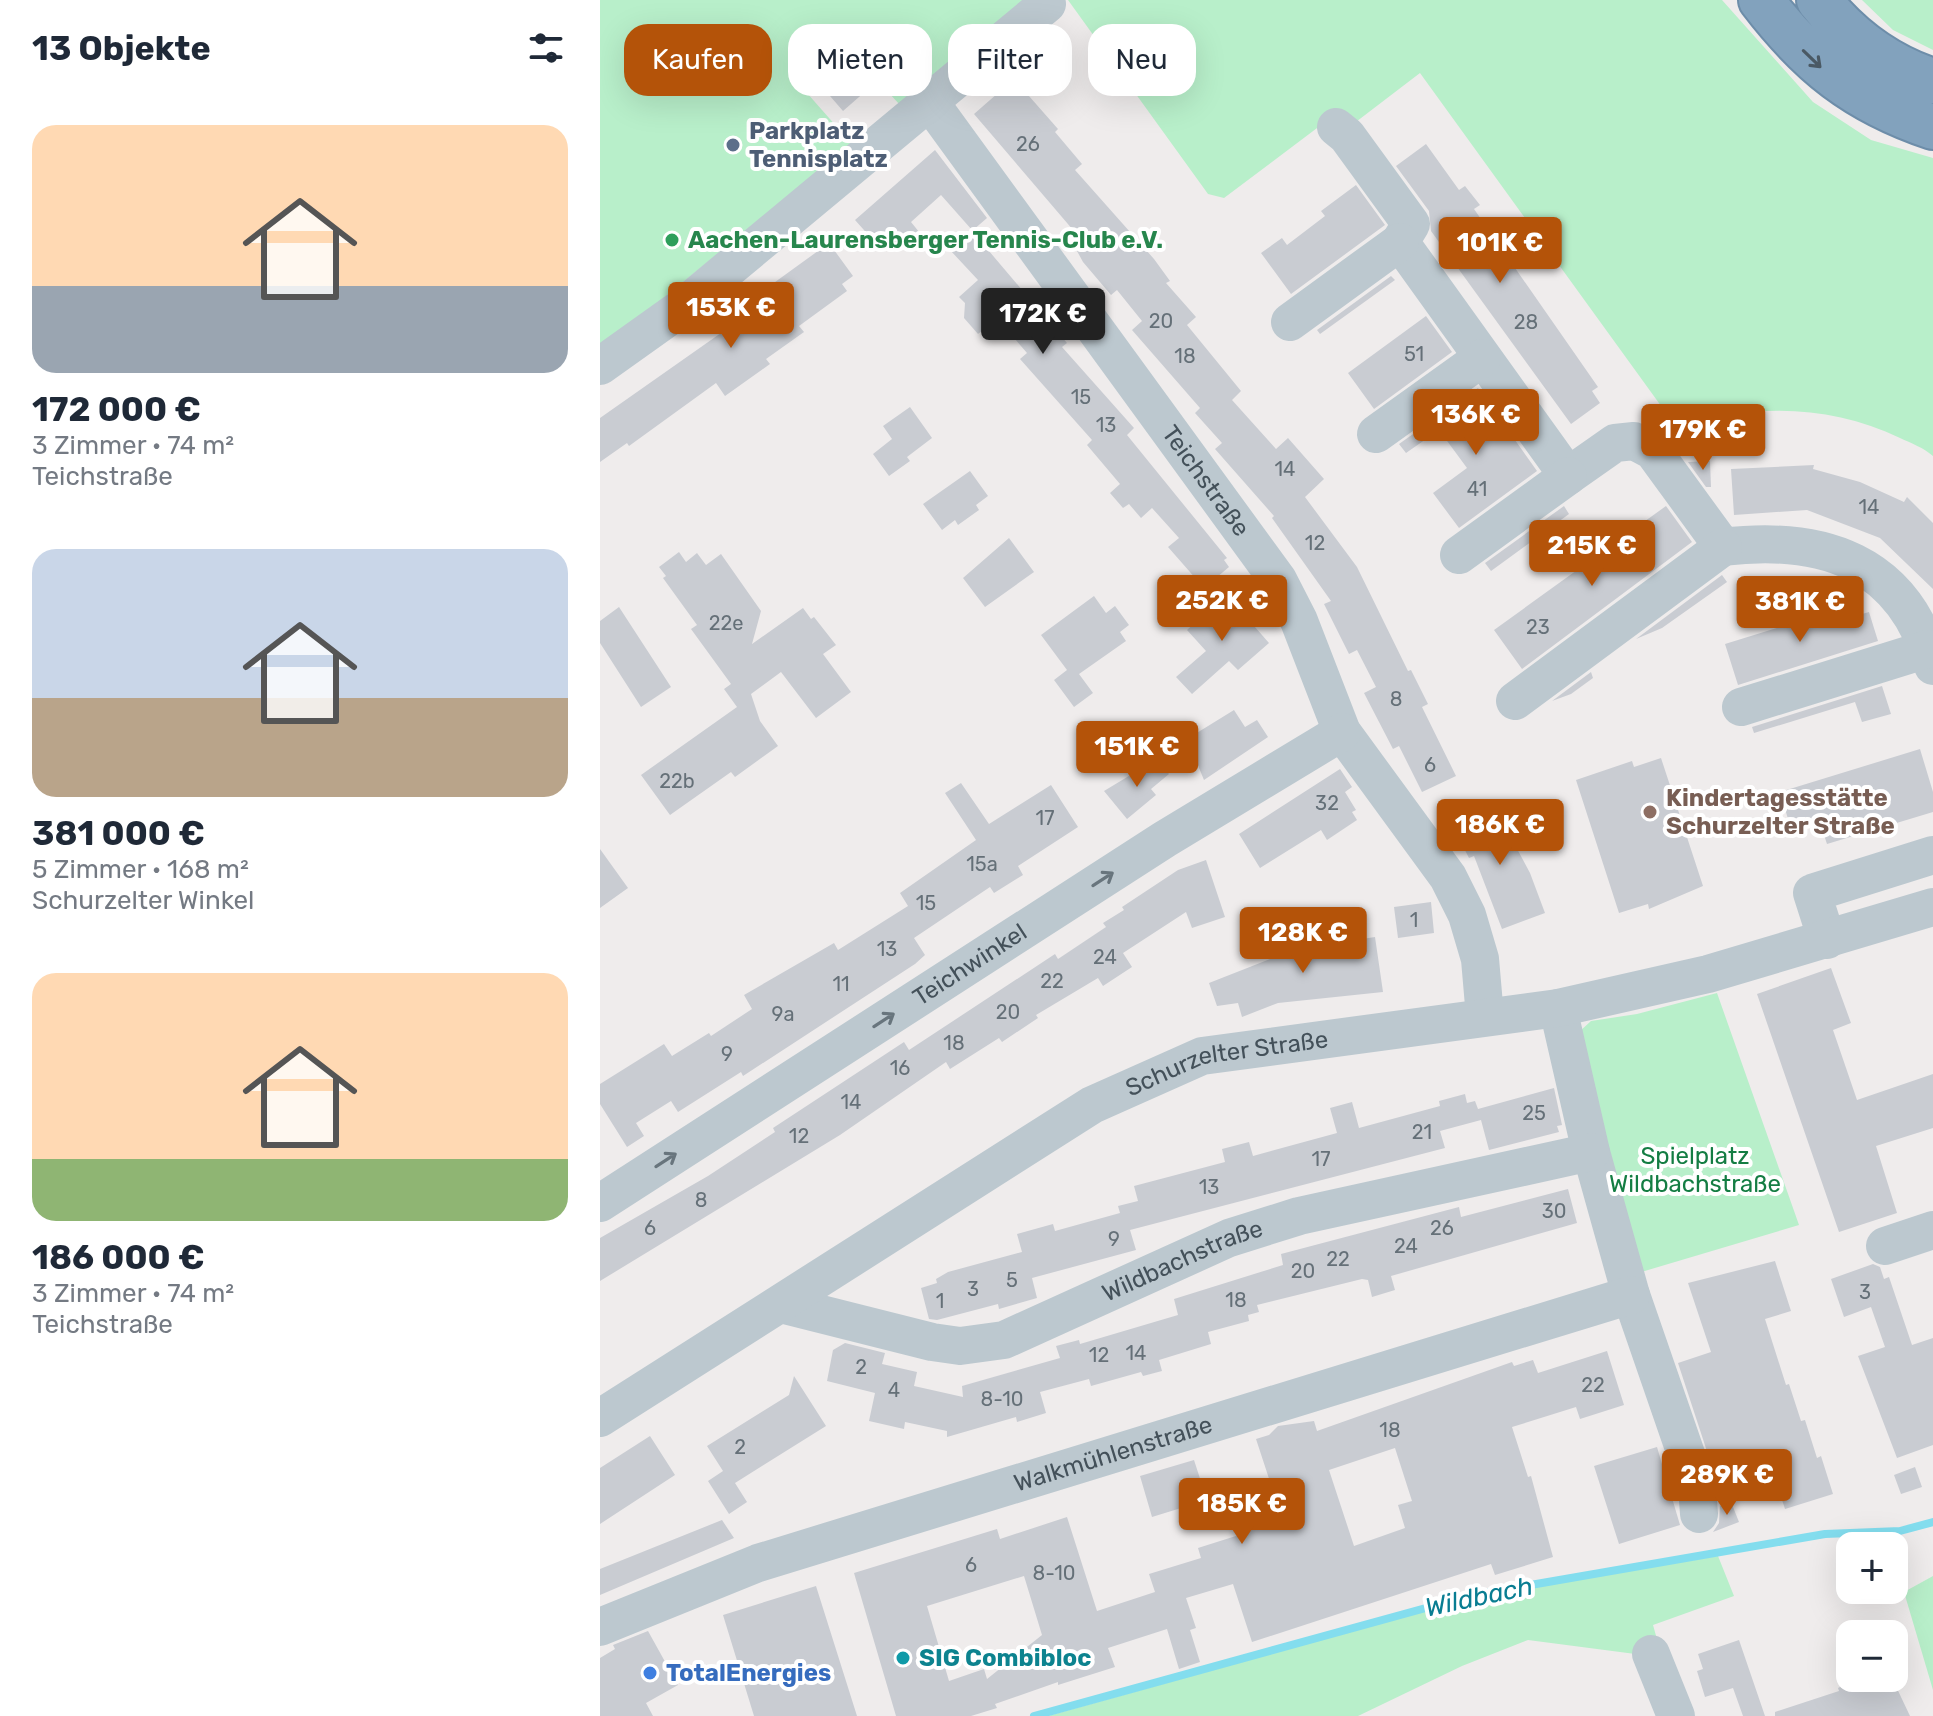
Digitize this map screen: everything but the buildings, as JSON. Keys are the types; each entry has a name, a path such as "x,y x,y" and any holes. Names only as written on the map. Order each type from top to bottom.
{"highway":[{"path":"1761,0 1811,60 1837,81 1870,102 1933,127"},
{"path":"1819,0 1854,38 1884,59 1933,81"}],"street":[{"path":"600,366 680,309 1047,4"},
{"name":"Teichstraße","path":"929,101 1278,580 1299,621 1342,732 1448,877 1467,915 1480,959 1485,1017"},
{"path":"1290,322 1400,242 1411,224 1347,136 1336,127"},
{"path":"1400,242 1568,476"},
{"path":"1376,434 1482,358"},
{"path":"1459,555 1615,443 1634,441 1653,451 1723,547"},
{"path":"1515,701 1723,547 1780,542 1818,548 1859,564 1903,604 1931,658 1741,707"},
{"name":"Teichwinkel","path":"600,1203 1165,839 1342,732"},
{"path":"1827,940 1812,893 1933,855"},
{"name":"Schurzelter Straße","path":"600,1418 1092,1105 1202,1056 1558,1008 1708,974 1933,907"},
{"path":"1558,1008 1591,1152 1631,1295 1697,1486 1699,1514"},
{"name":"Wildbachstraße","path":"781,1304 932,1342 960,1346 1004,1340 1229,1238 1299,1216 1591,1152"},
{"path":"1885,1246 1933,1230"},
{"name":"Walkmühlenstraße","path":"600,1627 758,1563 1631,1295"},
{"path":"1651,1654 1676,1716"}],"green space":[{"name":"Aachen-Laurensberger Tennis-Club e.V.","path":"600,0 1033,0 1002,24 948,24 948,66 932,78 932,24 788,24 788,96 810,96 852,144 600,350"},
{"path":"1068,0 1722,0 1813,102 1871,140 1933,158 1933,456 1873,427 1818,413 1762,411 1733,414 1677,428 1420,73 1348,128 1337,113 1224,198 1208,194 1137,96 1196,96 1196,24 1088,24 1088,28"},
{"path":"1862,0 1933,0 1933,50 1893,30"},
{"name":"Aachen-Laurensberger Tennis-Club e.V.","path":"892,96 909,96 899,104"},
{"name":"Spielplatz Wildbachstraße","path":"1717,993 1799,1225 1638,1273 1579,1032 1591,1021 1637,1014"},
{"path":"1718,1556 1734,1596 1653,1625 1660,1650 1643,1655 1528,1640 1462,1666 1358,1716 1048,1716 1475,1597"},
{"path":"1933,1576 1933,1690 1908,1604 1908,1590"}],"waterway":[{"name":"Wildbach","path":"1034,1716 1473,1595 1825,1534 1900,1531 1933,1522"}],"place":[{"name":"Parkplatz Tennisplatz","path":"733,145"},
{"name":"Aachen-Laurensberger Tennis-Club e.V.","path":"672,240"},
{"name":"Kindertagesstätte Schurzelter Straße","path":"1650,812"},
{"name":"SIG Combibloc","path":"903,1658"},
{"name":"TotalEnergies","path":"650,1673"}]}
